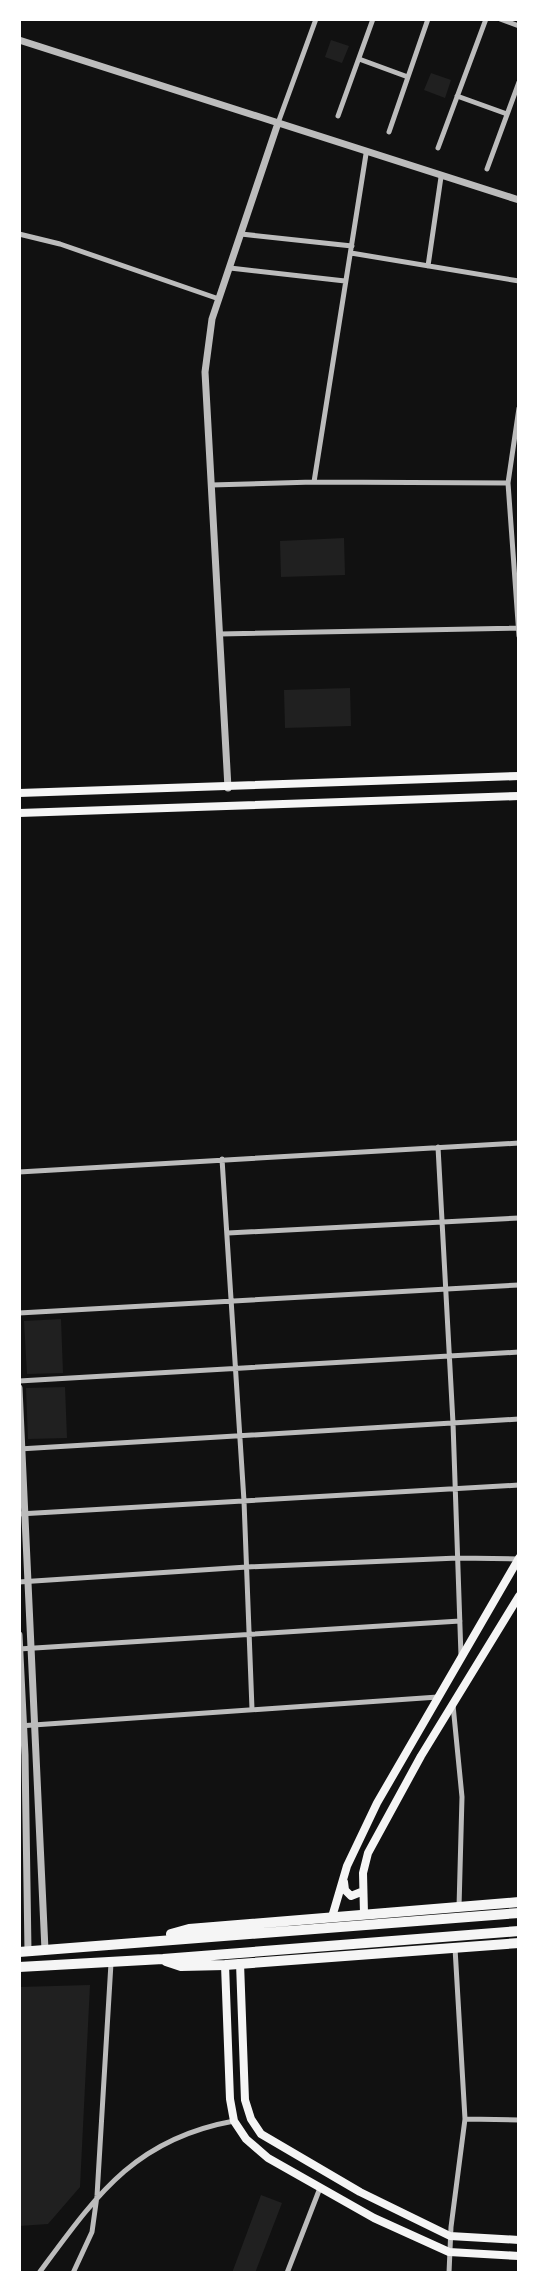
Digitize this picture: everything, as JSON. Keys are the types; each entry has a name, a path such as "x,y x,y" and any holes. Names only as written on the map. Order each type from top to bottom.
{"highway":[{"path":"157,1939 189,1928 519,1902"},
{"path":"24,1952 157,1939 519,1913"},
{"path":"19,1968 519,1931"},
{"path":"163,1959 181,1966 225,1965 519,1943"}],"main road":[{"path":"19,793 228,788 519,776"},
{"path":"19,813 519,796"},
{"path":"332,1917 370,1815 518,1558"},
{"path":"364,1914 361,1892 368,1853 421,1756 519,1597"},
{"path":"344,1879 347,1894 356,1896 361,1892"},
{"path":"240,1963 245,2100 250,2119 261,2134 360,2192 450,2236 519,2240"},
{"path":"225,1965 230,2099 234,2121 246,2138 268,2158 320,2188 449,2252 519,2256"}],"street":[{"path":"228,788 210,485 206,345 278,123 316,19"},
{"path":"338,116 373,19"},
{"path":"389,132 428,19"},
{"path":"438,148 486,19"},
{"path":"500,19 519,26"},
{"path":"19,40 366,154 519,200"},
{"path":"359,59 408,76"},
{"path":"487,169 519,82"},
{"path":"457,96 507,114"},
{"path":"314,482 366,154"},
{"path":"428,266 441,177"},
{"path":"19,234 61,244 219,299"},
{"path":"241,234 352,246"},
{"path":"351,253 519,281"},
{"path":"230,268 345,281"},
{"path":"519,408 508,483 519,636"},
{"path":"210,485 314,482 508,483"},
{"path":"220,634 518,628"},
{"path":"19,1172 519,1143"},
{"path":"438,1147 444,1222 461,1659"},
{"path":"222,1159 244,1501 252,1709"},
{"path":"228,1233 519,1218"},
{"path":"19,1313 519,1285"},
{"path":"19,1381 519,1352"},
{"path":"19,1388 45,1950"},
{"path":"21,1449 519,1419"},
{"path":"23,1514 519,1485"},
{"path":"19,1582 247,1566 518,1558"},
{"path":"20,1649 460,1621"},
{"path":"19,1635 24,1952"},
{"path":"21,1726 438,1697"},
{"path":"453,1705 462,1797 459,1907"},
{"path":"449,2273 450,2236 465,2119 455,1948"},
{"path":"73,2273 92,2232 97,2196 97,2146 111,1961"},
{"path":"465,2119 519,2120"},
{"path":"39,2273 97,2196 134,2163 164,2143 209,2125 234,2121"},
{"path":"287,2273 320,2188"}],"shaded area":[{"path":"331,40 349,46 342,63 325,57"},
{"path":"431,73 451,80 445,98 424,90"},
{"path":"344,538 345,575 281,577 280,541"},
{"path":"350,688 351,726 285,728 284,690"},
{"path":"61,1319 63,1373 27,1374 24,1321"},
{"path":"65,1387 67,1438 28,1439 26,1388"},
{"path":"90,1985 80,2187 48,2224 19,2226 19,1987"},
{"path":"261,2195 282,2203 255,2273 232,2273"}]}
